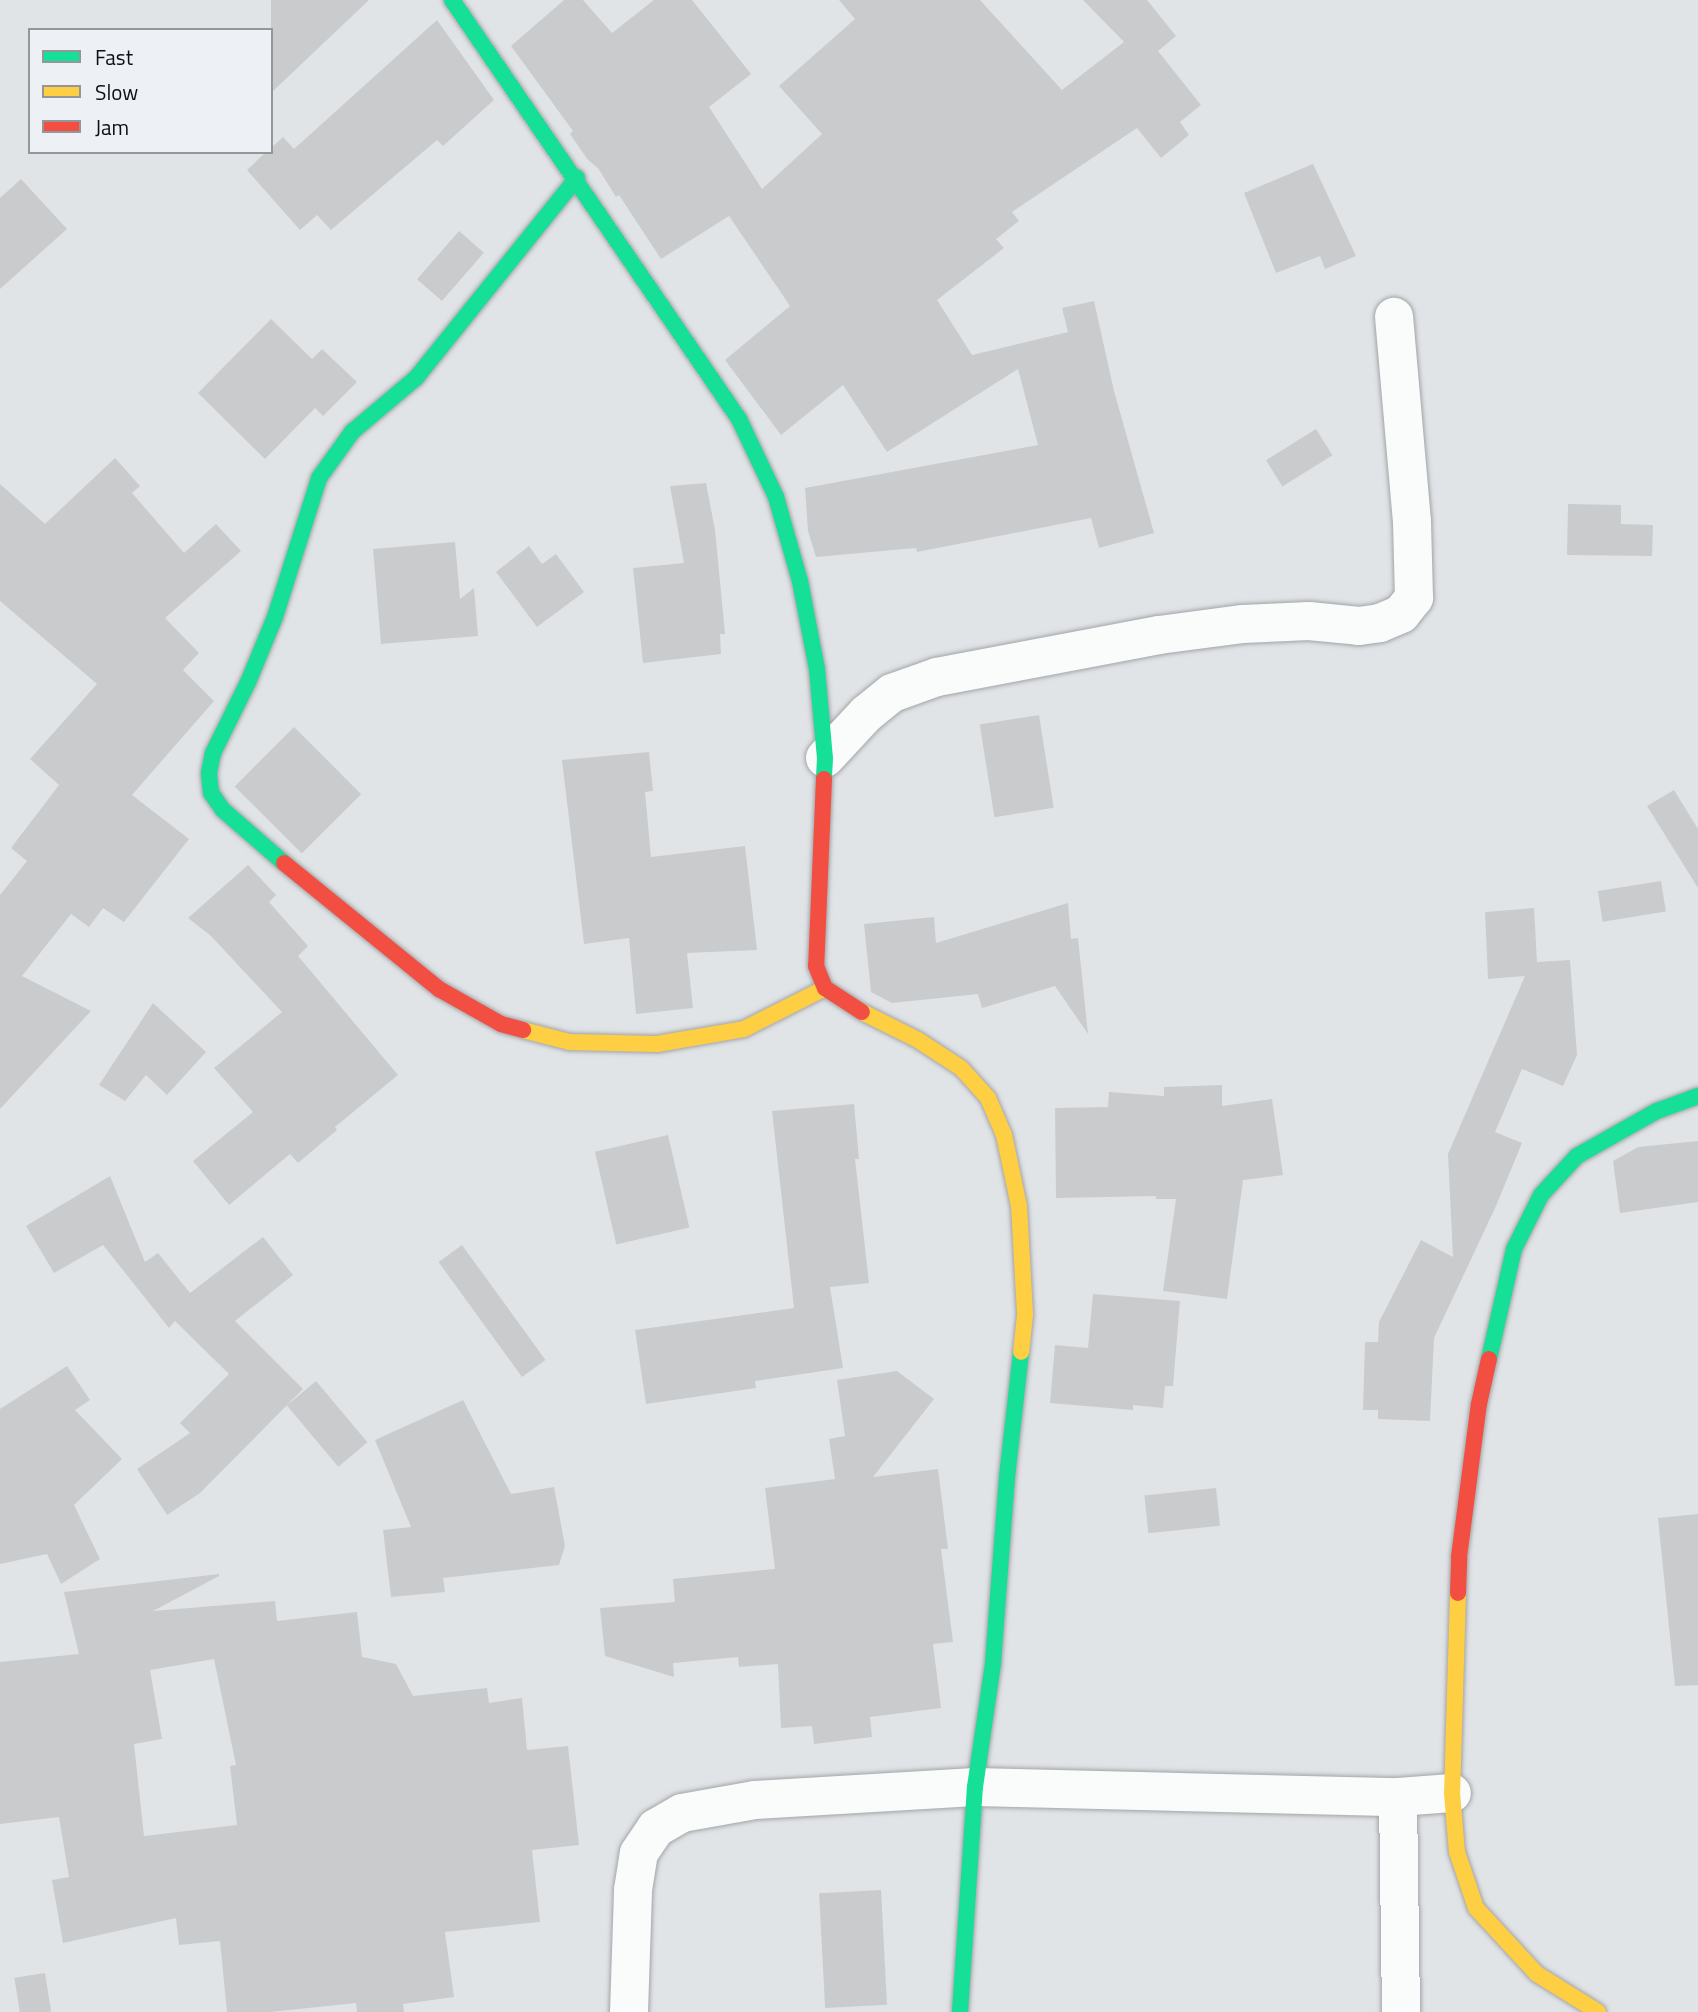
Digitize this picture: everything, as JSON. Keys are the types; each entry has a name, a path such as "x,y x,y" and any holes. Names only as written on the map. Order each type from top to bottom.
{"street":[{"path":"452,0 739,419 776,497 800,581 817,669 825,758 815,941 816,966 825,988 849,1006 918,1040 961,1068 988,1098 1004,1135 1019,1206 1025,1315 1007,1477 993,1663 975,1787 960,2012"},
{"path":"576,178 415,378 352,432 319,478 275,617 249,680 213,753 209,772 211,793 223,810 341,912 439,989 500,1024 569,1042 657,1044 744,1029 825,988"},
{"path":"825,758 866,714 892,693 937,677 1159,635 1243,624 1308,621 1359,626 1380,624 1401,614 1414,598 1412,522 1394,317"},
{"path":"1598,2012 1537,1974 1476,1908 1457,1852 1452,1793 1459,1557 1479,1404 1514,1249 1541,1195 1577,1156 1657,1111 1698,1096"},
{"path":"629,2012 633,1890 639,1853 656,1828 682,1814 755,1800 975,1787 1398,1797 1452,1793"},
{"path":"1398,1797 1401,2012"}],"building":[{"path":"271,0 369,0 273,91"},
{"path":"564,0 583,0 612,33 654,0 692,0 751,74 709,107 762,189 822,134 779,86 855,19 839,0 980,0 1062,90 1124,42 1083,0 1147,0 1176,36 1158,51 1201,105 1180,122 1189,135 1161,158 1137,128 1012,212 1019,221 996,239 1004,248 937,300 972,355 1068,332 1062,308 1094,301 1114,391 1154,533 1099,548 1091,518 917,552 916,548 816,557 808,531 805,488 1038,445 1018,369 887,452 843,385 781,435 725,360 790,306 729,216 661,259 619,195 616,197 598,168 588,160 570,134 573,131 511,46"},
{"path":"437,20 494,100 443,146 437,140 331,230 317,215 300,230 247,170 264,154 273,154 273,146 283,137 294,149"},
{"path":"1313,164 1356,256 1325,269 1320,256 1276,273 1244,193"},
{"path":"21,179 67,229 0,289 0,198"},
{"path":"459,231 484,253 442,301 417,279"},
{"path":"271,319 312,359 322,349 357,382 323,416 315,408 265,459 198,393"},
{"path":"1316,429 1332,455 1282,487 1266,460"},
{"path":"115,458 140,486 132,493 184,553 216,524 241,551 165,618 199,653 183,670 214,701 132,795 189,839 124,922 103,908 89,927 71,914 22,976 91,1011 0,1109 0,895 27,861 11,848 59,785 30,759 97,684 0,601 0,484 45,524"},
{"path":"706,483 715,530 725,634 720,634 721,654 643,663 633,568 684,563 670,486"},
{"path":"1568,504 1621,505 1621,524 1653,525 1652,556 1567,555"},
{"path":"455,542 460,599 474,588 478,636 381,644 373,549"},
{"path":"529,546 542,564 556,554 584,592 537,627 496,572"},
{"path":"1039,715 1054,808 994,817 980,724"},
{"path":"294,727 361,794 302,854 235,786"},
{"path":"649,752 653,791 645,792 651,857 745,846 757,950 687,953 693,1008 636,1014 629,938 584,944 562,760"},
{"path":"1674,790 1698,829 1698,888 1647,806"},
{"path":"248,865 276,895 269,902 308,946 298,956 398,1075 335,1127 337,1130 298,1163 290,1154 229,1205 193,1161 253,1112 214,1068 282,1012 211,936 188,918"},
{"path":"1661,881 1666,912 1603,922 1598,891"},
{"path":"1068,903 1071,939 1078,938 1088,1034 1055,986 982,1008 978,994 892,1003 871,992 864,924 934,917 936,943"},
{"path":"1534,908 1537,962 1570,960 1577,1055 1563,1086 1522,1069 1495,1132 1522,1143 1496,1206 1434,1338 1430,1421 1378,1419 1378,1410 1363,1410 1365,1342 1378,1342 1379,1322 1421,1240 1453,1257 1448,1154 1525,976 1488,979 1485,912"},
{"path":"153,1003 206,1052 167,1095 146,1075 125,1101 99,1085"},
{"path":"1222,1085 1222,1106 1272,1099 1283,1175 1243,1180 1227,1299 1163,1291 1176,1199 1156,1199 1156,1196 1056,1198 1055,1108 1108,1107 1109,1092 1164,1096 1164,1087"},
{"path":"854,1104 859,1159 855,1159 869,1283 830,1287 843,1368 755,1381 756,1388 646,1404 635,1330 794,1308 772,1111"},
{"path":"668,1135 689,1228 616,1244 595,1152"},
{"path":"1698,1141 1698,1202 1620,1213 1613,1161 1638,1147"},
{"path":"110,1176 145,1262 158,1253 190,1293 263,1237 293,1275 235,1321 303,1389 200,1493 167,1515 137,1469 190,1433 180,1423 229,1374 175,1321 169,1328 103,1245 54,1273 26,1226"},
{"path":"462,1245 545,1360 522,1377 439,1262"},
{"path":"1093,1294 1180,1301 1173,1386 1165,1386 1163,1408 1133,1405 1133,1410 1050,1403 1055,1345 1088,1348"},
{"path":"67,1366 90,1400 75,1410 122,1459 74,1505 100,1559 61,1584 47,1554 0,1564 0,1409"},
{"path":"897,1371 934,1399 873,1477 938,1469 948,1549 941,1549 953,1642 933,1644 941,1708 870,1717 872,1737 814,1744 812,1726 781,1728 778,1664 739,1667 738,1657 673,1663 674,1677 605,1656 600,1608 675,1602 673,1579 775,1569 765,1488 835,1479 829,1439 845,1436 837,1380"},
{"path":"316,1381 367,1442 338,1467 287,1405"},
{"path":"463,1400 511,1494 554,1487 565,1546 559,1565 443,1578 445,1592 391,1597 383,1530 411,1527 375,1440"},
{"path":"1216,1488 1220,1526 1148,1533 1144,1496"},
{"path":"1698,1514 1698,1685 1675,1686 1658,1518"},
{"path":"219,1574 153,1611 275,1601 277,1621 357,1612 362,1657 396,1664 413,1696 487,1688 489,1703 522,1698 527,1750 568,1746 579,1845 532,1850 540,1922 445,1932 454,1997 403,2004 404,2012 357,2012 356,2003 270,2012 227,2012 220,1941 179,1945 176,1918 63,1943 52,1880 69,1877 59,1817 0,1824 0,1662 79,1654 64,1592","holes":["214,1659 236,1765 230,1766 237,1825 144,1836 134,1744 162,1739 150,1670"]},
{"path":"881,1890 887,2005 825,2008 819,1893"},
{"path":"45,1973 51,2012 20,2012 14,1978"}],"traffic: fast":[{"path":"452,0 739,419 776,497 800,581 817,669 825,758 824,779"},
{"path":"284,863 223,810 211,793 209,773 213,753 249,680 275,617 319,478 352,432 416,378 577,178"},
{"path":"1489,1359 1514,1249 1541,1195 1577,1156 1657,1111 1698,1096"},
{"path":"960,2012 975,1787 993,1663 1007,1477 1021,1352"}],"traffic: slow":[{"path":"523,1030 569,1042 657,1044 744,1029 825,988"},
{"path":"862,1012 918,1040 961,1068 988,1098 1004,1135 1019,1206 1025,1315 1021,1352"},
{"path":"1458,1593 1452,1793 1457,1852 1476,1908 1537,1974 1598,2012"}],"traffic: jam":[{"path":"824,779 816,966 825,988 862,1012"},
{"path":"284,863 439,989 501,1024 523,1030"},
{"path":"1458,1593 1459,1557 1479,1404 1489,1359"}]}
